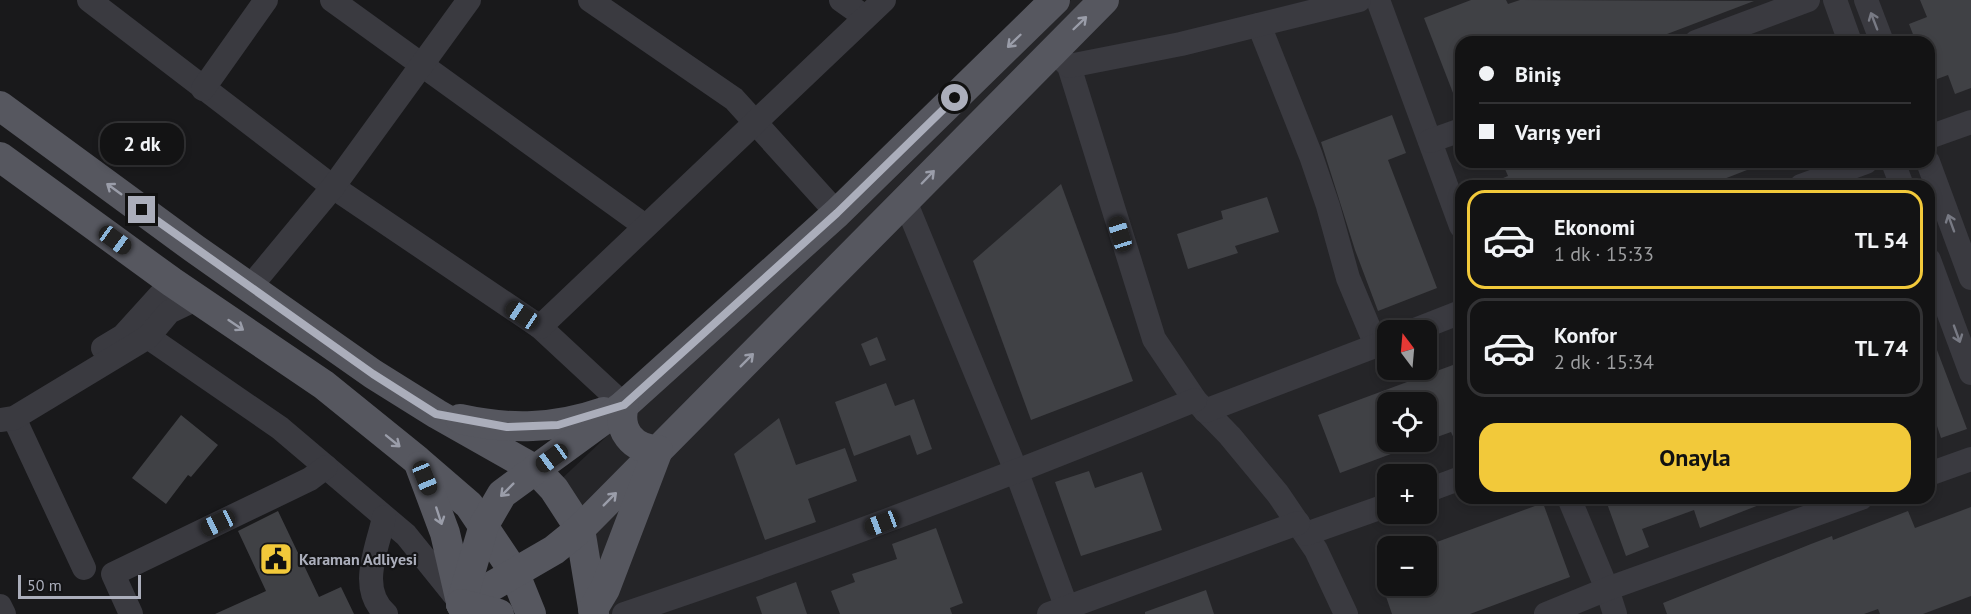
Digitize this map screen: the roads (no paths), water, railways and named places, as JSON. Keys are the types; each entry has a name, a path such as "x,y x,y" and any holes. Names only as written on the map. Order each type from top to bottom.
{"main road":[{"path":"463,611 484,525 502,495 515,482 536,470 624,405 837,213 1055,0"},
{"path":"463,611 514,572 554,550 580,529 905,201 1061,58 1104,0"},
{"path":"0,106 373,374 436,414 536,470 554,489 580,529 593,611"},
{"path":"0,158 172,282 324,385 418,461 469,505 484,525 514,572 531,614"},
{"path":"624,405 622,420 627,435 643,448 658,450"},
{"path":"436,414 485,424 530,428 582,419 624,405"},
{"path":"593,611 605,589 658,450"},
{"path":"418,461 445,533 463,611"},
{"path":"463,611 499,614"}],"street":[{"path":"89,0 333,187 540,327 624,405"},
{"path":"203,89 266,0"},
{"path":"332,0 645,226"},
{"path":"250,287 333,187 469,0"},
{"path":"590,0 734,99 753,123 837,213"},
{"path":"841,0 865,17"},
{"path":"540,327 884,0"},
{"path":"1346,614 1316,550 1278,494 1200,406 1154,339 1061,58 1181,44 1359,0"},
{"path":"1378,0 1455,210"},
{"path":"1712,36 1808,0"},
{"path":"1835,0 1848,36"},
{"path":"1866,0 1880,36"},
{"path":"1259,25 1329,206 1348,278 1377,333"},
{"path":"1935,135 1971,122"},
{"path":"1430,141 1455,132"},
{"path":"1817,180 1850,168"},
{"path":"1935,181 1971,278"},
{"path":"905,201 1017,473 1062,612 1302,529 1377,508"},
{"path":"5,417 123,336 172,282"},
{"path":"5,417 148,337 169,312 196,298"},
{"path":"1936,301 1971,373"},
{"path":"1437,321 1455,314"},
{"path":"148,337 280,428 406,535 463,611"},
{"path":"624,614 792,557 1200,406 1377,345"},
{"path":"5,417 84,568"},
{"path":"1935,472 1971,459"},
{"path":"131,614 113,574 310,479 326,467"},
{"path":"1437,487 1455,480"},
{"path":"1572,504 1615,614"},
{"path":"1546,614 1607,589 1844,504"},
{"path":"384,517 369,580 378,607 386,614"},
{"path":"0,606 4,614"}],"place":[{"name":"Karaman Adliyesi","path":"276,559"}]}
